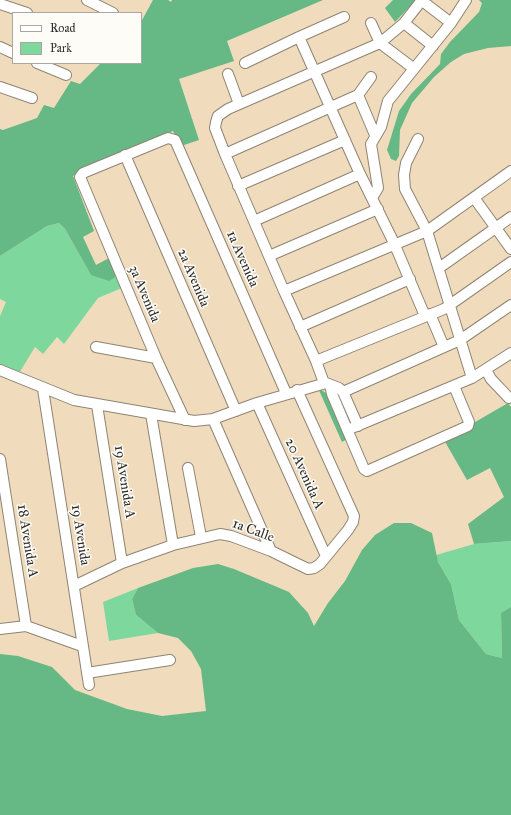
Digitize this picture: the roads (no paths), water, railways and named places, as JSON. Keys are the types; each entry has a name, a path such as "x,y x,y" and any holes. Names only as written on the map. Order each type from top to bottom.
{"street":[{"path":"87,0 111,12"},
{"path":"353,428 332,394 300,327 238,186 215,128 216,122 221,113 239,104 380,43 404,23 422,0 451,23"},
{"path":"372,198 378,188 371,148 372,141 381,127 390,97 433,46 451,23 466,0"},
{"path":"0,4 24,12"},
{"path":"245,63 344,17"},
{"path":"371,23 380,43 413,68"},
{"path":"404,23 433,46"},
{"path":"299,37 360,174 444,347"},
{"path":"0,47 12,53"},
{"path":"39,64 66,75"},
{"path":"228,74 239,104"},
{"path":"225,154 358,95 371,77"},
{"path":"0,87 32,98"},
{"path":"358,95 375,135"},
{"name":"1a Avenida","path":"125,155 170,138 175,140 286,393"},
{"path":"238,186 345,140"},
{"path":"418,140 406,163 404,182 405,189 427,231 451,305 472,378"},
{"name":"3a Avenida","path":"125,155 80,177 156,358 186,420"},
{"name":"2a Avenida","path":"125,155 236,411"},
{"path":"284,291 394,243 427,231 511,172"},
{"path":"254,221 360,174"},
{"path":"475,198 511,249"},
{"path":"269,256 378,209"},
{"path":"439,268 511,217"},
{"path":"316,361 444,309 511,262"},
{"path":"300,327 410,279"},
{"path":"343,392 460,340 511,305"},
{"path":"96,348 156,358"},
{"path":"353,428 472,378 511,353"},
{"path":"0,370 43,389 74,400 202,422 214,420 286,393 327,384 339,388 343,392 364,469 370,470 468,426 469,422 454,386"},
{"path":"486,370 491,379 509,398"},
{"name":"19 Avenida","path":"43,389 89,685"},
{"name":"1a Calle","path":"74,586 122,563 173,545 201,537 225,534 271,551 294,564 308,569 314,568 348,530 353,522 354,516 297,390"},
{"name":"20 Avenida A","path":"257,403 326,556"},
{"name":"19 Avenida A","path":"97,405 122,563"},
{"path":"151,414 173,545"},
{"path":"214,420 271,551"},
{"name":"18 Avenida A","path":"0,460 26,626"},
{"path":"188,468 201,537"},
{"path":"0,629 26,626 82,646"},
{"path":"87,673 170,660"}]}
